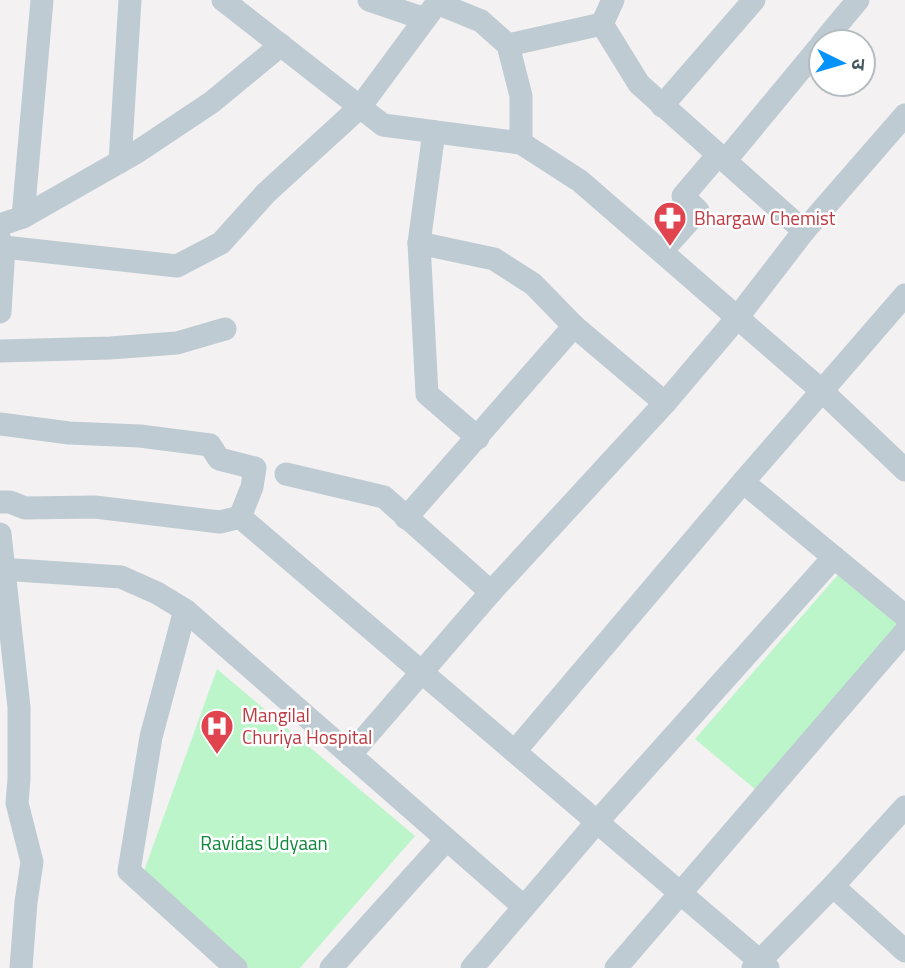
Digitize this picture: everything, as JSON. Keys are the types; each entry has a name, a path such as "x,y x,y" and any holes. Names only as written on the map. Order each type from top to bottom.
{"street":[{"path":"23,217 42,0"},
{"path":"120,162 130,0"},
{"path":"223,0 383,125 521,143 580,181 822,391 905,470"},
{"path":"369,0 433,7 481,21 508,45 522,96 521,143"},
{"path":"602,24 613,0"},
{"path":"662,106 754,0"},
{"path":"835,28 858,0"},
{"path":"1,237 177,267 221,243 266,193 360,107 433,7"},
{"path":"508,45 602,24"},
{"path":"602,24 639,84 804,231"},
{"path":"0,312 1,237 23,217 120,162 212,102 281,45"},
{"path":"662,251 698,211 683,196 721,158 807,60"},
{"path":"350,755 491,592 665,402 737,318 804,231 905,115"},
{"path":"434,132 419,243 427,394 478,438"},
{"path":"419,243 494,259 533,284 574,326 665,402"},
{"path":"515,751 743,482 904,298"},
{"path":"407,517 574,326"},
{"path":"0,351 177,343 225,329"},
{"path":"0,424 210,445 219,459 255,468 252,487 240,517"},
{"path":"286,474 384,497 491,592"},
{"path":"743,482 905,616"},
{"path":"0,502 10,502 24,508 95,507 220,522 240,517"},
{"path":"240,517 681,893 760,966 905,807"},
{"path":"0,534 19,707 17,803 32,862 21,968"},
{"path":"472,968 596,823 834,557"},
{"path":"2,569 121,577 157,593 185,610 524,907"},
{"path":"185,610 151,737 129,870 236,968"},
{"path":"616,968 905,632"},
{"path":"331,968 446,840"},
{"path":"834,886 905,951"}],"green space":[{"path":"842,570 905,624 762,795 695,739"},
{"name":"Ravidas Udyaan","path":"217,669 415,836 300,968 247,968 144,871"}],"place":[{"name":"Bhargaw Chemist","path":"670,248"},
{"name":"Mangilal Churiya Hospital","path":"217,756"}]}
